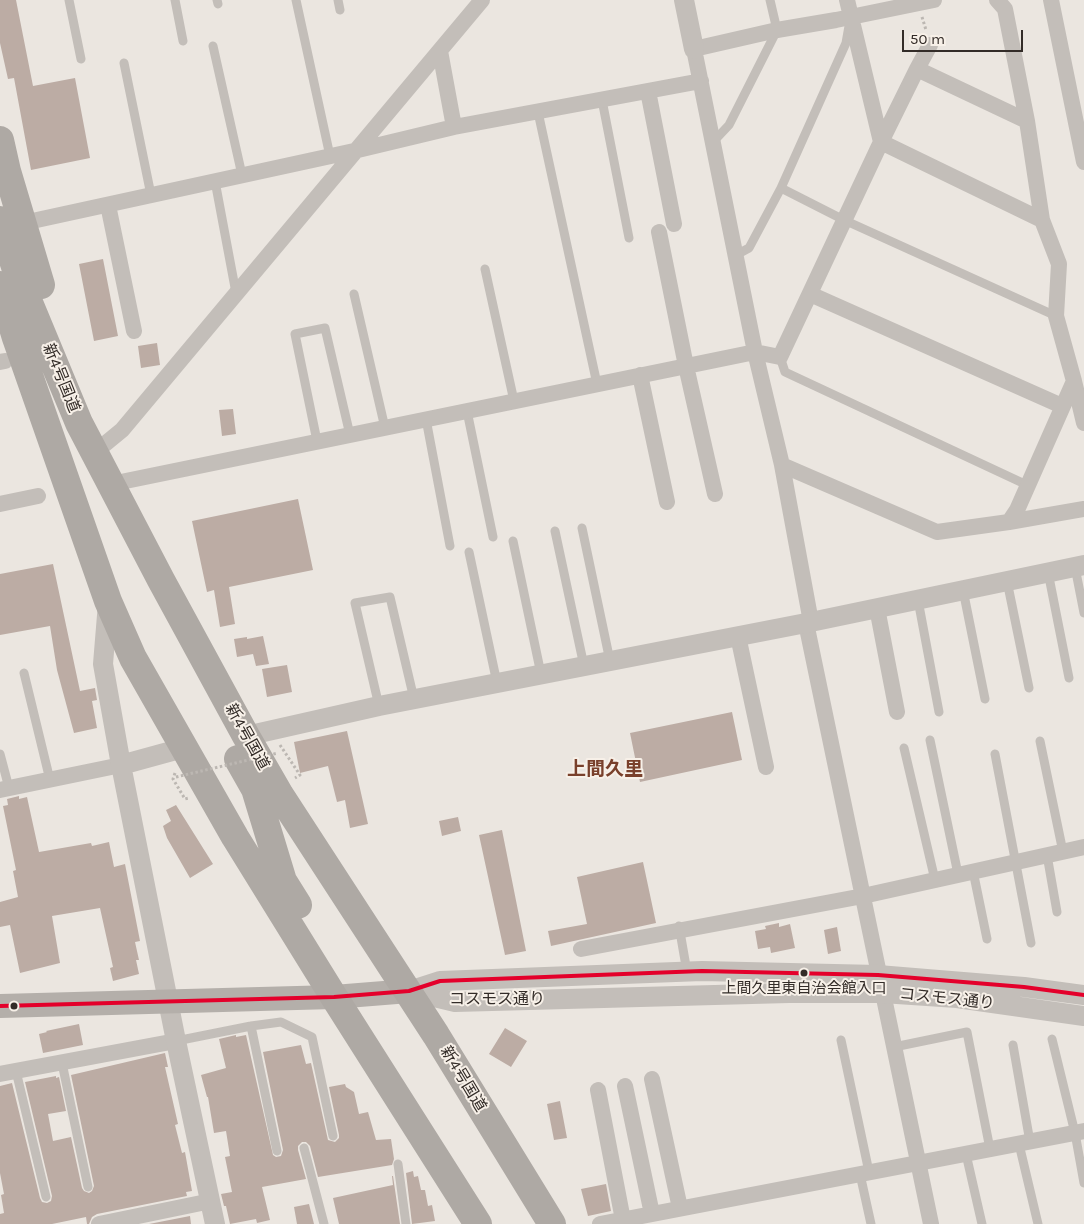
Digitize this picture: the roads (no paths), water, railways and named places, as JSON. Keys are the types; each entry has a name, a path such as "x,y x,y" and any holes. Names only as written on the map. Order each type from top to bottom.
{"highway":[{"name":"新4号国道","path":"0,140 7,171 12,222 36,273 61,338 73,377 79,423 94,453 180,615 280,795 484,1106 552,1224"},
{"name":"新4号国道","path":"0,285 16,338 108,601 133,658 183,748 236,837 334,997 478,1224"},
{"path":"2,356 48,456 67,482"},
{"path":"180,615 187,657 226,737 255,789 282,880 326,953 335,972 337,983 334,997"}],"main road":[{"path":"0,1006 334,997 408,991"}],"street":[{"path":"94,453 122,430 482,0"},
{"path":"684,0 755,352 782,465 809,622 880,984 931,1224"},
{"path":"847,0 881,142"},
{"path":"997,0 1005,8 1027,121 1042,220 1059,264 1056,316 1084,423"},
{"path":"1051,0 1084,162"},
{"path":"694,49 776,30 851,17 923,1"},
{"path":"112,484 755,352 780,358 881,142 930,45"},
{"path":"440,51 454,127"},
{"path":"917,69 1027,121"},
{"path":"12,222 108,205 454,127 701,81"},
{"path":"648,91 686,366 715,494"},
{"path":"881,142 1042,220"},
{"path":"108,205 134,331"},
{"path":"810,294 1062,406"},
{"path":"640,376 667,502"},
{"path":"1009,522 1017,510 1074,380"},
{"path":"782,465 937,532 1084,509"},
{"path":"0,504 38,496"},
{"path":"246,736 379,706 809,622 1079,566"},
{"path":"108,601 103,664 121,765 215,1224"},
{"path":"877,608 897,712"},
{"path":"738,636 766,767"},
{"path":"4,789 121,765 183,748"},
{"path":"581,949 679,927 864,896 1084,847"},
{"name":"コスモス通り","path":"408,991 440,981 688,972 880,984 1024,987 1084,995"},
{"name":"コスモス通り","path":"408,991 455,1002 528,1006 789,993 880,984 957,998 1084,1016"},
{"path":"8,1073 176,1040"},
{"path":"652,1079 680,1208"},
{"path":"625,1086 652,1214"},
{"path":"598,1090 623,1220"},
{"path":"600,1224 1079,1132"},
{"path":"108,1223 211,1201"}],"lane":[{"path":"69,0 81,59"},
{"path":"175,0 183,41"},
{"path":"296,0 330,156"},
{"path":"338,0 340,10"},
{"path":"713,142 729,125 776,30 770,0"},
{"path":"736,256 750,248 781,188 846,43 851,17"},
{"path":"213,46 242,175"},
{"path":"124,63 151,195"},
{"path":"602,100 629,238"},
{"path":"538,112 597,384"},
{"path":"215,181 236,293"},
{"path":"781,188 844,220 1056,316"},
{"path":"484,269 514,401"},
{"path":"354,294 385,428"},
{"path":"317,442 295,334 324,328 350,435"},
{"path":"780,358 785,372 1027,486"},
{"path":"467,411 493,537"},
{"path":"426,419 450,546"},
{"path":"582,528 610,661"},
{"path":"555,531 584,666"},
{"path":"514,541 541,674"},
{"path":"469,552 497,683"},
{"path":"1079,566 1084,613"},
{"path":"1048,572 1069,678"},
{"path":"1006,581 1028,688"},
{"path":"963,590 985,699"},
{"path":"379,706 355,603 390,597 414,699"},
{"path":"918,599 939,712"},
{"path":"24,673 50,780"},
{"path":"930,740 966,873 987,939"},
{"path":"1040,741 1055,853 1057,912"},
{"path":"904,748 935,880"},
{"path":"0,754 4,789"},
{"path":"995,754 1031,943"},
{"path":"679,927 688,972"},
{"path":"176,1040 281,1022 312,1036 333,1136"},
{"path":"251,1026 277,1151"},
{"path":"894,1047 966,1032 990,1149"},
{"path":"1052,1039 1079,1132 1084,1183"},
{"path":"841,1040 871,1224"},
{"path":"1013,1045 1024,1143 1038,1224"},
{"path":"62,1063 88,1187"},
{"path":"8,1073 46,1197"},
{"path":"304,1148 324,1224"},
{"path":"966,1154 982,1224"},
{"path":"398,1164 406,1224"}],"place":[{"name":"上間久里東自治会館入口","path":"804,973"}],"district":[{"name":"上間久里","path":"605,770"}]}
